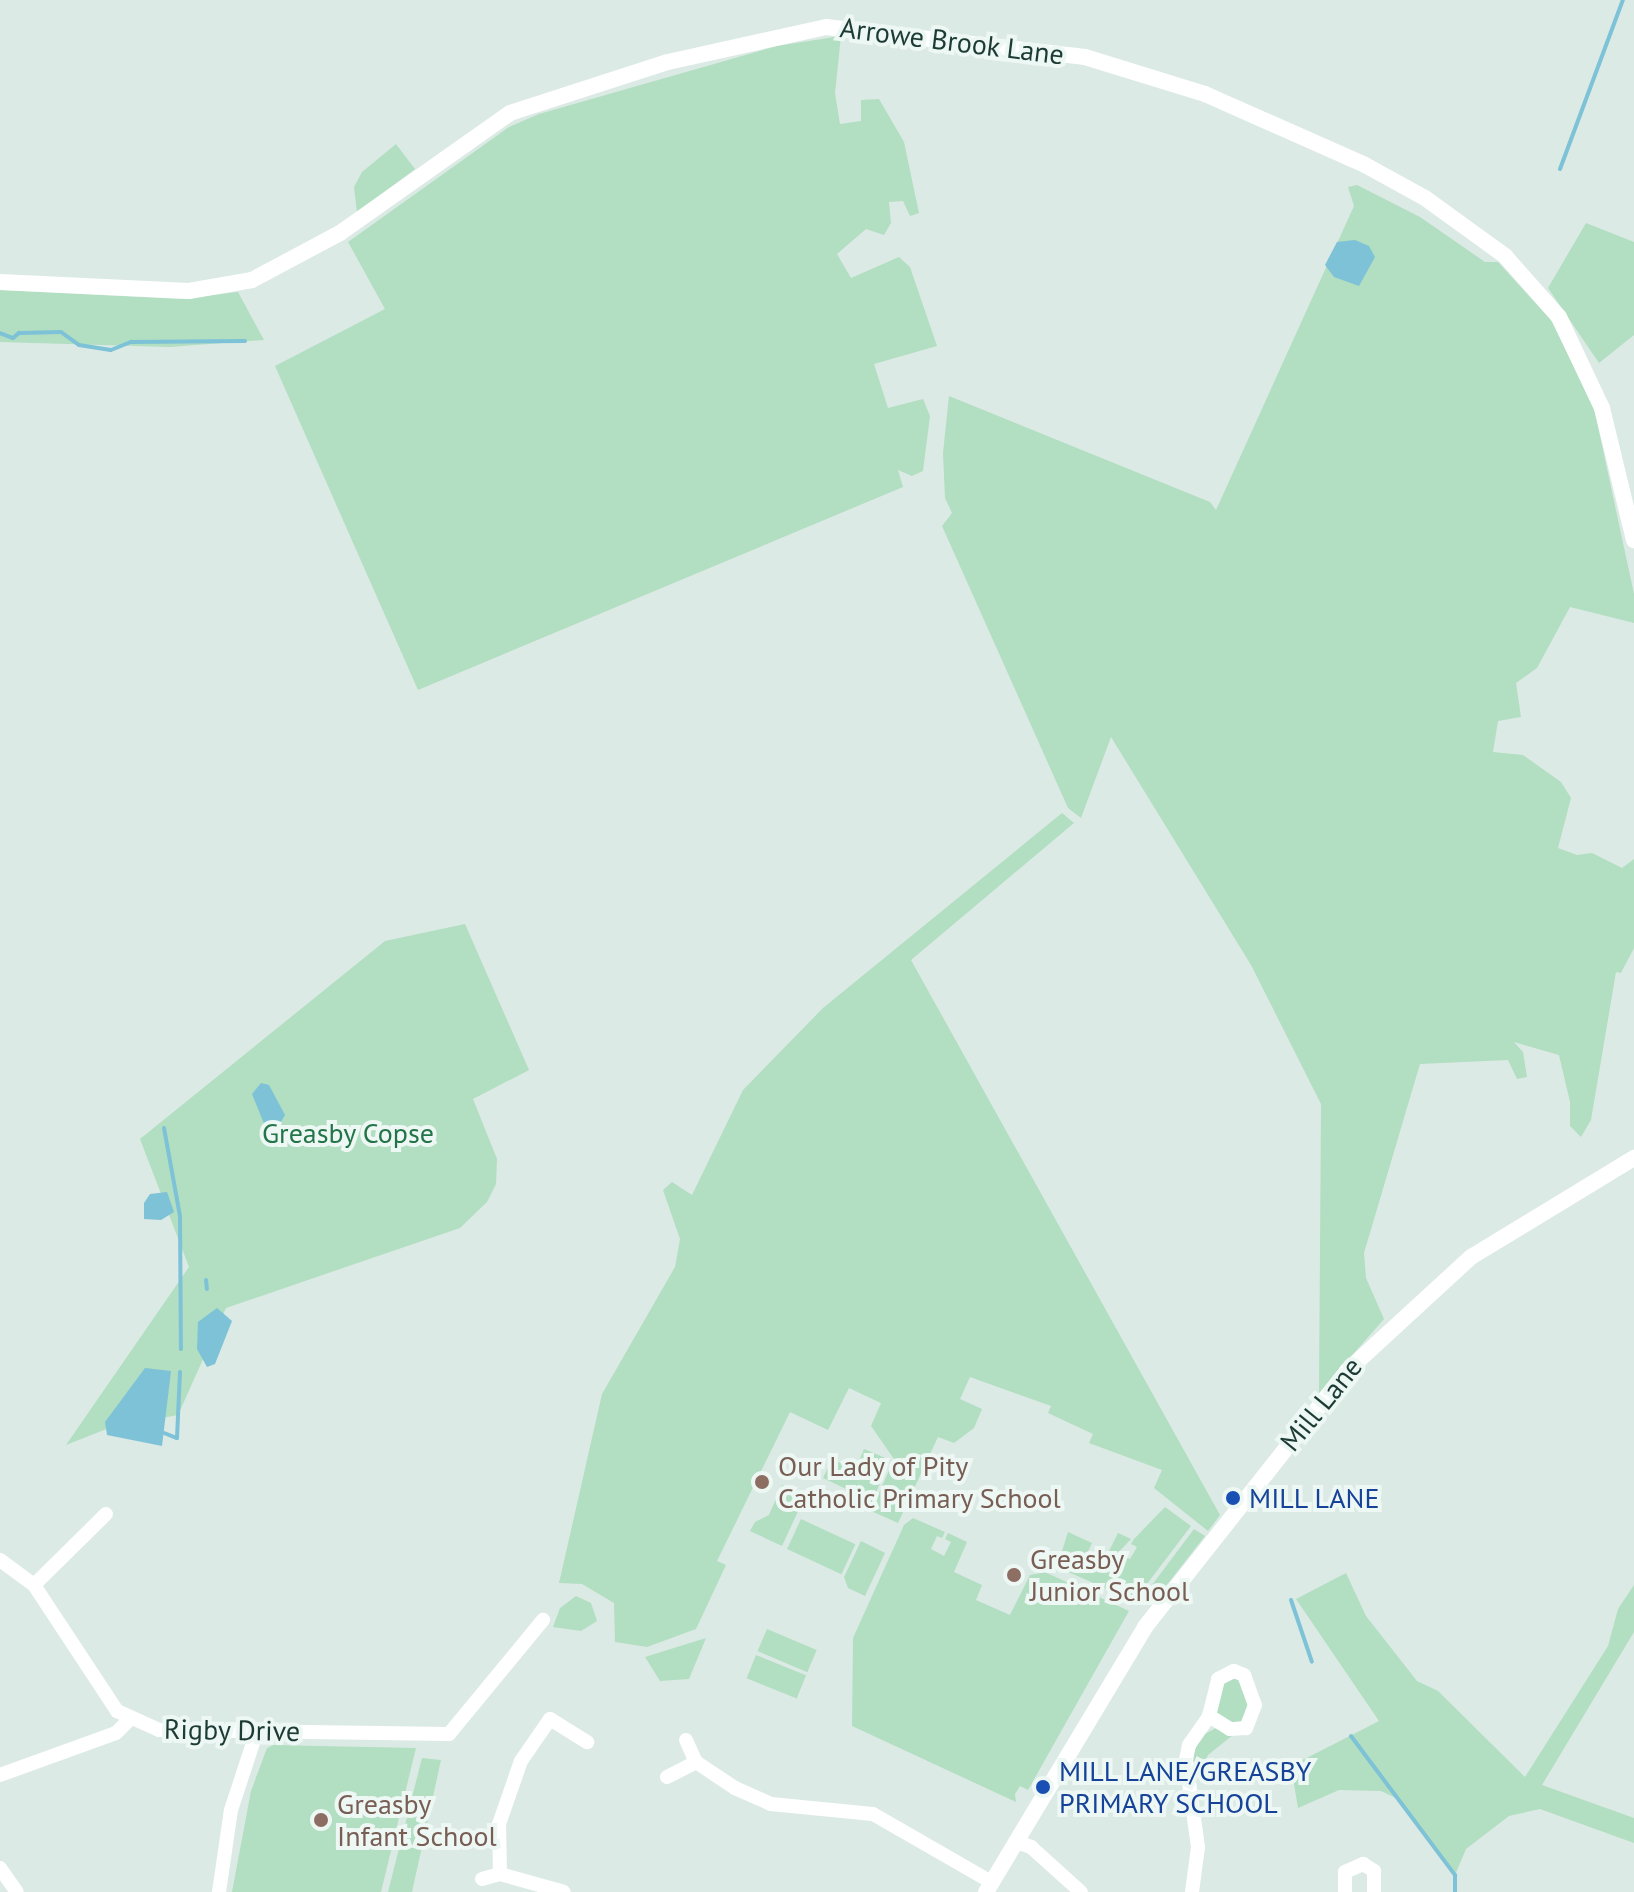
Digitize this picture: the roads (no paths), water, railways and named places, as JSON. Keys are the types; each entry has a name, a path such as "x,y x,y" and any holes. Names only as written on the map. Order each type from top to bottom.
{"street":[{"name":"Arrowe Brook Lane","path":"0,282 189,291 252,280 340,233 510,113 668,62 826,27 1085,57 1205,94 1365,165 1425,198 1505,256 1559,317 1602,408 1634,540"},
{"name":"Mill Lane","path":"990,1888 1019,1843 1089,1714 1145,1627 1372,1343 1493,1241 1634,1158"},
{"path":"34,1585 106,1514"},
{"name":"Rigby Drive","path":"0,1560 34,1585 105,1697 129,1720 159,1730 449,1734 543,1620"},
{"path":"1192,1892 1198,1847 1186,1760 1195,1732 1209,1716"},
{"path":"500,1874 499,1824 521,1761 550,1719 587,1742"},
{"path":"0,1775 116,1733 129,1720"},
{"path":"219,1892 231,1810 257,1731"},
{"path":"686,1740 696,1762 735,1788 771,1804 873,1814 990,1888"},
{"path":"667,1777 696,1762"},
{"path":"1019,1843 1031,1847 1081,1892"},
{"path":"1345,1892 1345,1872 1363,1864 1374,1871 1374,1892"},
{"path":"0,1868 17,1892"},
{"path":"482,1879 500,1874 564,1892"}],"water":[{"path":"1355,240 1369,246 1375,257 1359,286 1334,277 1325,265 1337,242"},
{"path":"261,1083 269,1085 285,1115 278,1127 265,1126 252,1094"},
{"path":"167,1192 174,1212 161,1220 144,1219 144,1203 150,1194"},
{"path":"217,1308 232,1321 215,1364 207,1367 197,1349 198,1322"},
{"path":"145,1368 171,1371 162,1446 107,1435 105,1422"}],"waterway":[{"path":"1560,169 1623,0"},
{"path":"0,333 13,338 19,333 61,332 79,345 111,350 131,342 245,341"},
{"path":"164,1128 180,1216 181,1349"},
{"path":"206,1280 207,1289"},
{"path":"164,1433 177,1438 180,1372"},
{"path":"1291,1600 1312,1662"},
{"path":"1351,1736 1455,1875 1455,1892"}],"place":[{"name":"Our Lady of Pity Catholic Primary School","path":"762,1482"},
{"name":"MILL LANE","path":"1233,1498"},
{"name":"Greasby Junior School","path":"1014,1575"},
{"name":"MILL LANE/GREASBY PRIMARY SCHOOL","path":"1043,1787"},
{"name":"Greasby Infant School","path":"321,1820"}],"park label":[{"name":"Greasby Copse","path":"348,1133"}]}
